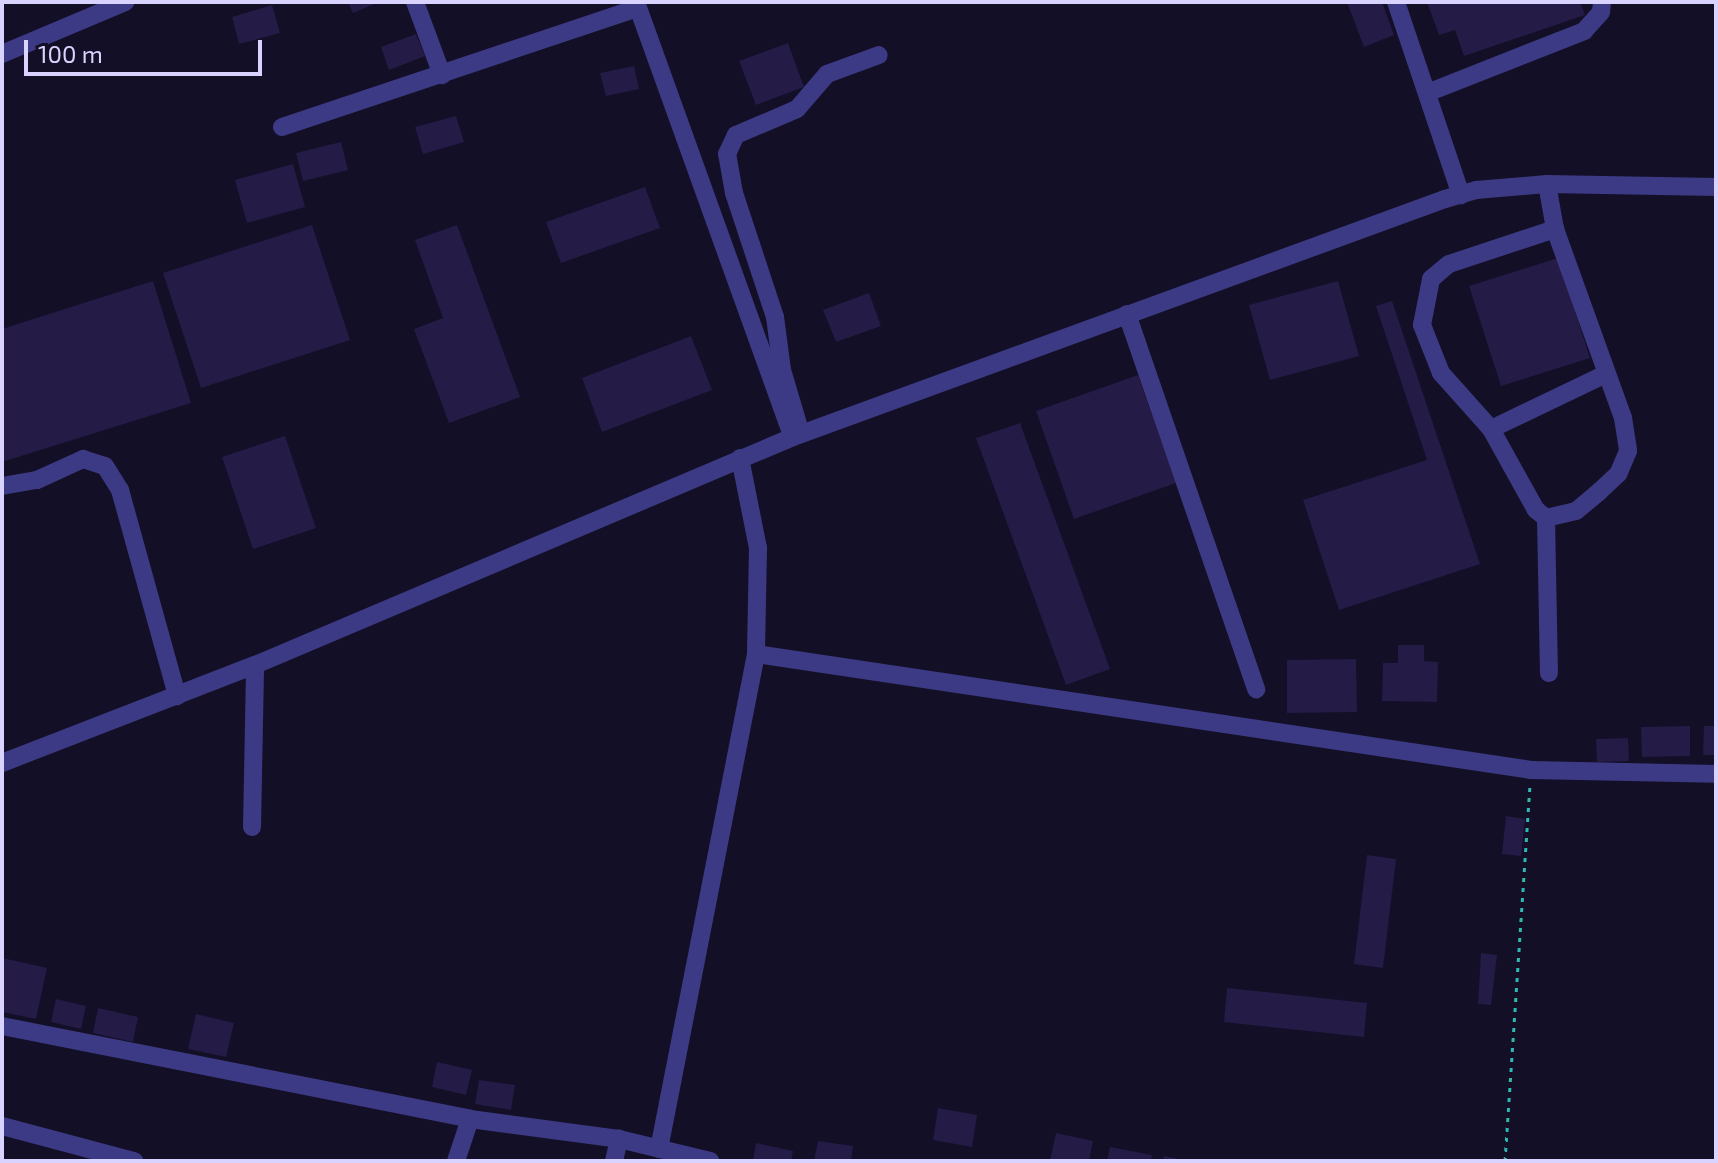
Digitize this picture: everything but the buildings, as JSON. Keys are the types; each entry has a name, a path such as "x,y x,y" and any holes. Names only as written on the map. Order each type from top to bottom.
{"street":[{"path":"2,54 125,2"},
{"path":"415,2 442,75"},
{"path":"1396,2 1461,195"},
{"path":"1427,93 1584,31 1601,12 1602,2"},
{"path":"282,127 442,75 637,5 797,435"},
{"path":"797,435 782,370 775,317 734,193 727,154 736,135 797,109 827,74 879,55"},
{"path":"1546,518 1576,511 1618,474 1628,451 1623,418 1555,229 1547,184"},
{"path":"2,763 255,665 797,435 1461,195 1547,184 1716,187"},
{"path":"1546,518 1536,510 1491,429 1441,373 1422,325 1424,296 1431,279 1449,264 1555,229"},
{"path":"1127,314 1256,689"},
{"path":"1491,429 1606,374"},
{"path":"659,1149 756,654 758,548 740,458"},
{"path":"2,486 37,480 83,459 105,466 120,490 177,696"},
{"path":"1546,518 1549,673"},
{"path":"756,654 1531,770 1716,774"},
{"path":"252,827 255,665"},
{"path":"2,1026 470,1119 619,1139 710,1161"},
{"path":"456,1161 470,1119"},
{"path":"2,1126 134,1161"},
{"path":"614,1161 619,1139"}],"path":[{"path":"1505,1161 1531,770"}]}
